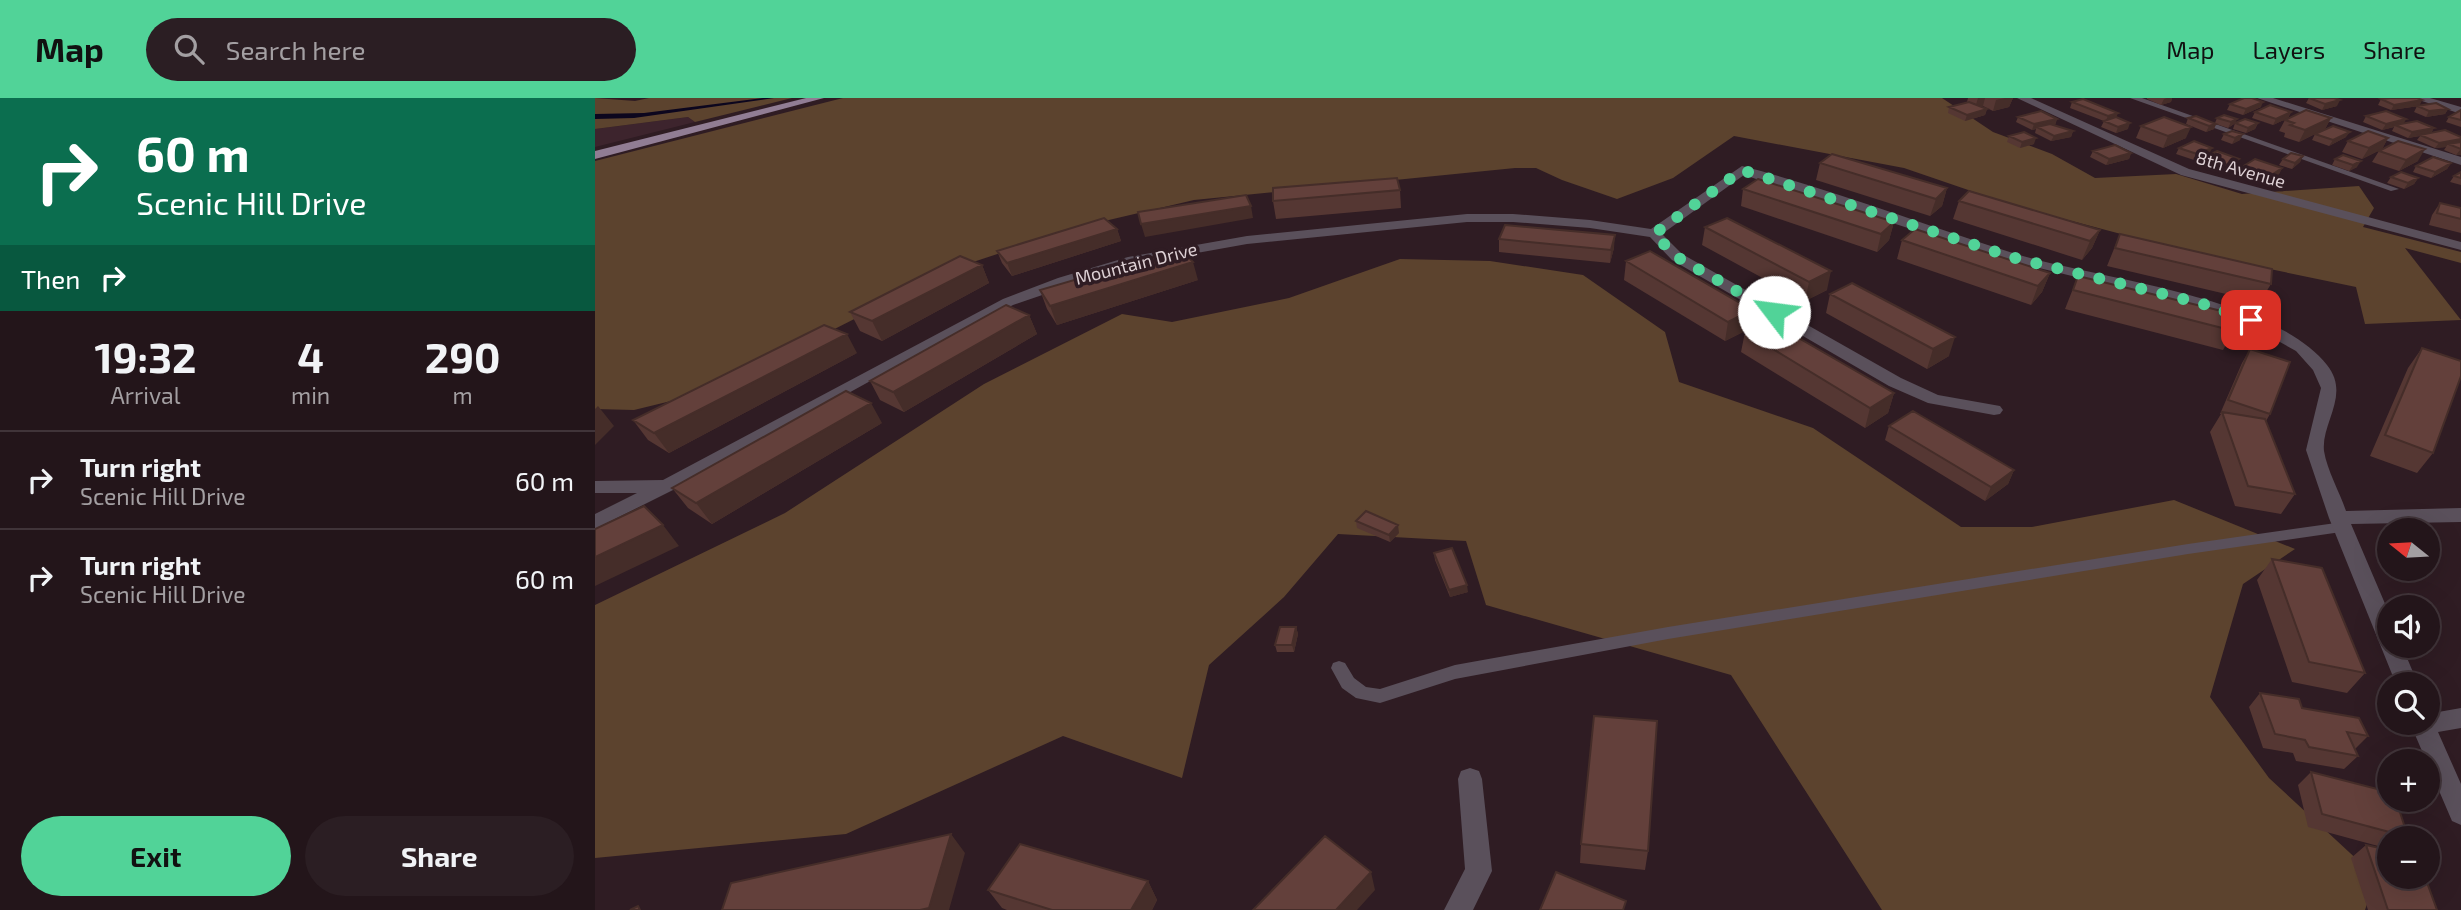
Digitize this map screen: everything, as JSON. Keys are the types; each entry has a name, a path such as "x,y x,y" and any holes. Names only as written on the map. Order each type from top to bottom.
{"main road":[{"path":"595,155 819,98"}],"street":[{"name":"8th Avenue","path":"2022,98 2185,172 2461,246"},
{"path":"2038,105 2059,98"},
{"path":"2267,100 2289,98"},
{"path":"2418,98 2461,111"},
{"path":"2267,100 2461,161"},
{"path":"1994,410 1934,399 1895,382 1677,257 1654,234 1742,170 2015,258 2200,303 2251,320 2302,348 2321,368 2329,387 2315,450 2377,611"},
{"name":"Mountain Drive","path":"595,522 996,308 1063,281 1128,261 1248,240 1467,218 1513,218 1590,224 1654,234"},
{"name":"Mountain Drive","path":"595,486 666,486"},
{"path":"2341,523 2461,515"},
{"path":"2440,721 2461,718"},
{"path":"2428,735 2461,813"},
{"path":"1458,910 1479,871 1470,779"}],"lane":[{"path":"2134,98 2394,189"},
{"path":"1339,668 1348,683 1362,693 1380,695 1455,672 1668,634 2341,523"}],"shaded area":[{"path":"595,98 635,101 649,98 792,98 695,122 688,117 595,129"},
{"path":"774,98 634,118 595,119 595,114 644,113"},
{"path":"843,98 1942,98 1993,132 2052,154 2095,178 2176,174 2242,194 2359,186 2374,208 2363,227 2461,252 2461,263 2405,248 2461,320 2365,324 2356,287 2193,253 2015,206 1904,168 1734,136 1673,178 1617,199 1536,168 1515,168 1194,200 1079,227 955,268 712,391 634,410 595,409 595,161"},
{"path":"688,117 695,122 595,147 595,129"},
{"path":"1400,259 1490,261 1583,275 1665,332 1679,382 1813,428 1961,527 2032,527 2174,500 2295,549 2243,584 2210,697 2269,778 2376,877 2365,910 1882,910 1731,675 1486,605 1466,541 1338,534 1284,597 1209,665 1182,778 1063,736 846,834 595,858 595,605 785,513 984,384 1122,314 1172,322 1289,298"}],"building":[{"path":"2244,98 2263,102 2246,109 2230,104"},
{"path":"2309,98 2334,98 2340,100 2325,104"},
{"path":"2083,99 2118,113 2108,116 2072,102"},
{"path":"2381,99 2422,100 2394,105"},
{"path":"1969,102 1987,109 1967,115 1949,107"},
{"path":"2436,103 2448,109 2429,111 2417,106"},
{"path":"2270,105 2291,112 2276,119 2255,112"},
{"path":"2306,110 2331,118 2305,130 2290,125 2294,123 2285,120"},
{"path":"2461,110 2461,120 2449,117"},
{"path":"2041,111 2057,119 2034,124 2018,117"},
{"path":"2386,111 2406,119 2386,124 2366,116"},
{"path":"2224,115 2237,119 2231,122 2217,118"},
{"path":"2196,116 2216,124 2209,126 2188,118"},
{"path":"2116,117 2130,123 2118,127 2104,121"},
{"path":"2164,117 2191,127 2168,136 2141,126"},
{"path":"2245,119 2258,123 2248,128 2235,123"},
{"path":"2417,121 2434,128 2412,132 2395,125"},
{"path":"2050,124 2073,131 2054,136 2037,127"},
{"path":"2333,126 2350,132 2333,140 2315,134"},
{"path":"2445,130 2461,139 2439,143 2420,135"},
{"path":"2232,131 2243,134 2235,138 2224,134"},
{"path":"2368,131 2388,138 2369,148 2348,141"},
{"path":"2024,132 2036,138 2022,142 2009,136"},
{"path":"2194,141 2212,148 2197,154 2179,148"},
{"path":"2398,141 2425,149 2406,160 2379,151"},
{"path":"2461,142 2461,149 2448,144"},
{"path":"2115,145 2131,153 2109,159 2093,151"},
{"path":"2217,151 2239,159 2228,165 2205,157"},
{"path":"2291,153 2303,156 2295,163 2283,159"},
{"path":"1832,154 1947,188 1936,199 1820,163"},
{"path":"2343,155 2361,161 2353,165 2335,159"},
{"path":"2433,157 2451,163 2435,172 2416,166"},
{"path":"2255,159 2282,168 2270,176 2242,167"},
{"path":"2401,172 2418,178 2408,183 2391,177"},
{"path":"1397,178 1400,190 1273,201 1273,188"},
{"path":"1758,179 1894,222 1881,234 1743,189"},
{"path":"1969,191 2100,230 2090,241 1959,201"},
{"path":"1246,195 1251,206 1141,224 1138,212"},
{"path":"2440,203 2461,208 2461,219 2437,213"},
{"path":"1104,218 1117,229 1007,263 997,251"},
{"path":"1727,218 1831,271 1809,282 1705,227"},
{"path":"1505,225 1615,235 1611,250 1499,239"},
{"path":"1915,229 2050,273 2038,286 1902,240"},
{"path":"2120,234 2272,269 2271,284 2115,248"},
{"path":"1180,249 1193,262 1050,306 1040,290"},
{"path":"1650,251 1752,310 1728,322 1626,261"},
{"path":"960,256 982,265 872,321 850,312"},
{"path":"2078,276 2238,315 2234,331 2073,290"},
{"path":"1852,283 1955,337 1933,349 1830,294"},
{"path":"1006,305 1029,315 893,392 870,381"},
{"path":"1769,321 1894,393 1870,408 1745,332"},
{"path":"824,325 847,334 654,433 633,420"},
{"path":"2422,348 2461,361 2461,376 2433,453 2385,435"},
{"path":"2250,349 2290,362 2270,414 2228,400"},
{"path":"846,391 871,403 696,503 672,488"},
{"path":"1913,411 2014,470 1991,487 1889,426"},
{"path":"2222,412 2265,419 2295,494 2248,486"},
{"path":"644,506 663,525 595,557 595,529"},
{"path":"1366,511 1398,525 1389,535 1356,521"},
{"path":"1452,548 1467,585 1449,590 1434,553"},
{"path":"2272,559 2322,568 2365,673 2309,662"},
{"path":"1280,627 1296,627 1292,645 1275,645"},
{"path":"2260,693 2299,699 2302,708 2359,718 2368,736 2347,732 2358,756 2309,747 2305,740 2275,734"},
{"path":"1594,716 1657,721 1648,851 1581,844"},
{"path":"2311,772 2377,789 2377,812 2400,812 2404,826 2377,826 2377,829 2322,814"},
{"path":"951,834 929,908 722,910 731,883"},
{"path":"1325,836 1371,872 1336,910 1253,910"},
{"path":"1020,844 1148,881 1131,910 1052,910 988,890"},
{"path":"2366,845 2377,847 2377,878"},
{"path":"1556,872 1626,901 1623,910 1540,910"},
{"path":"2381,889 2429,889 2437,910 2388,910"}],"route":[{"path":"1774,312 1677,257 1654,234 1742,170 2015,258 2200,303 2251,320"}]}
